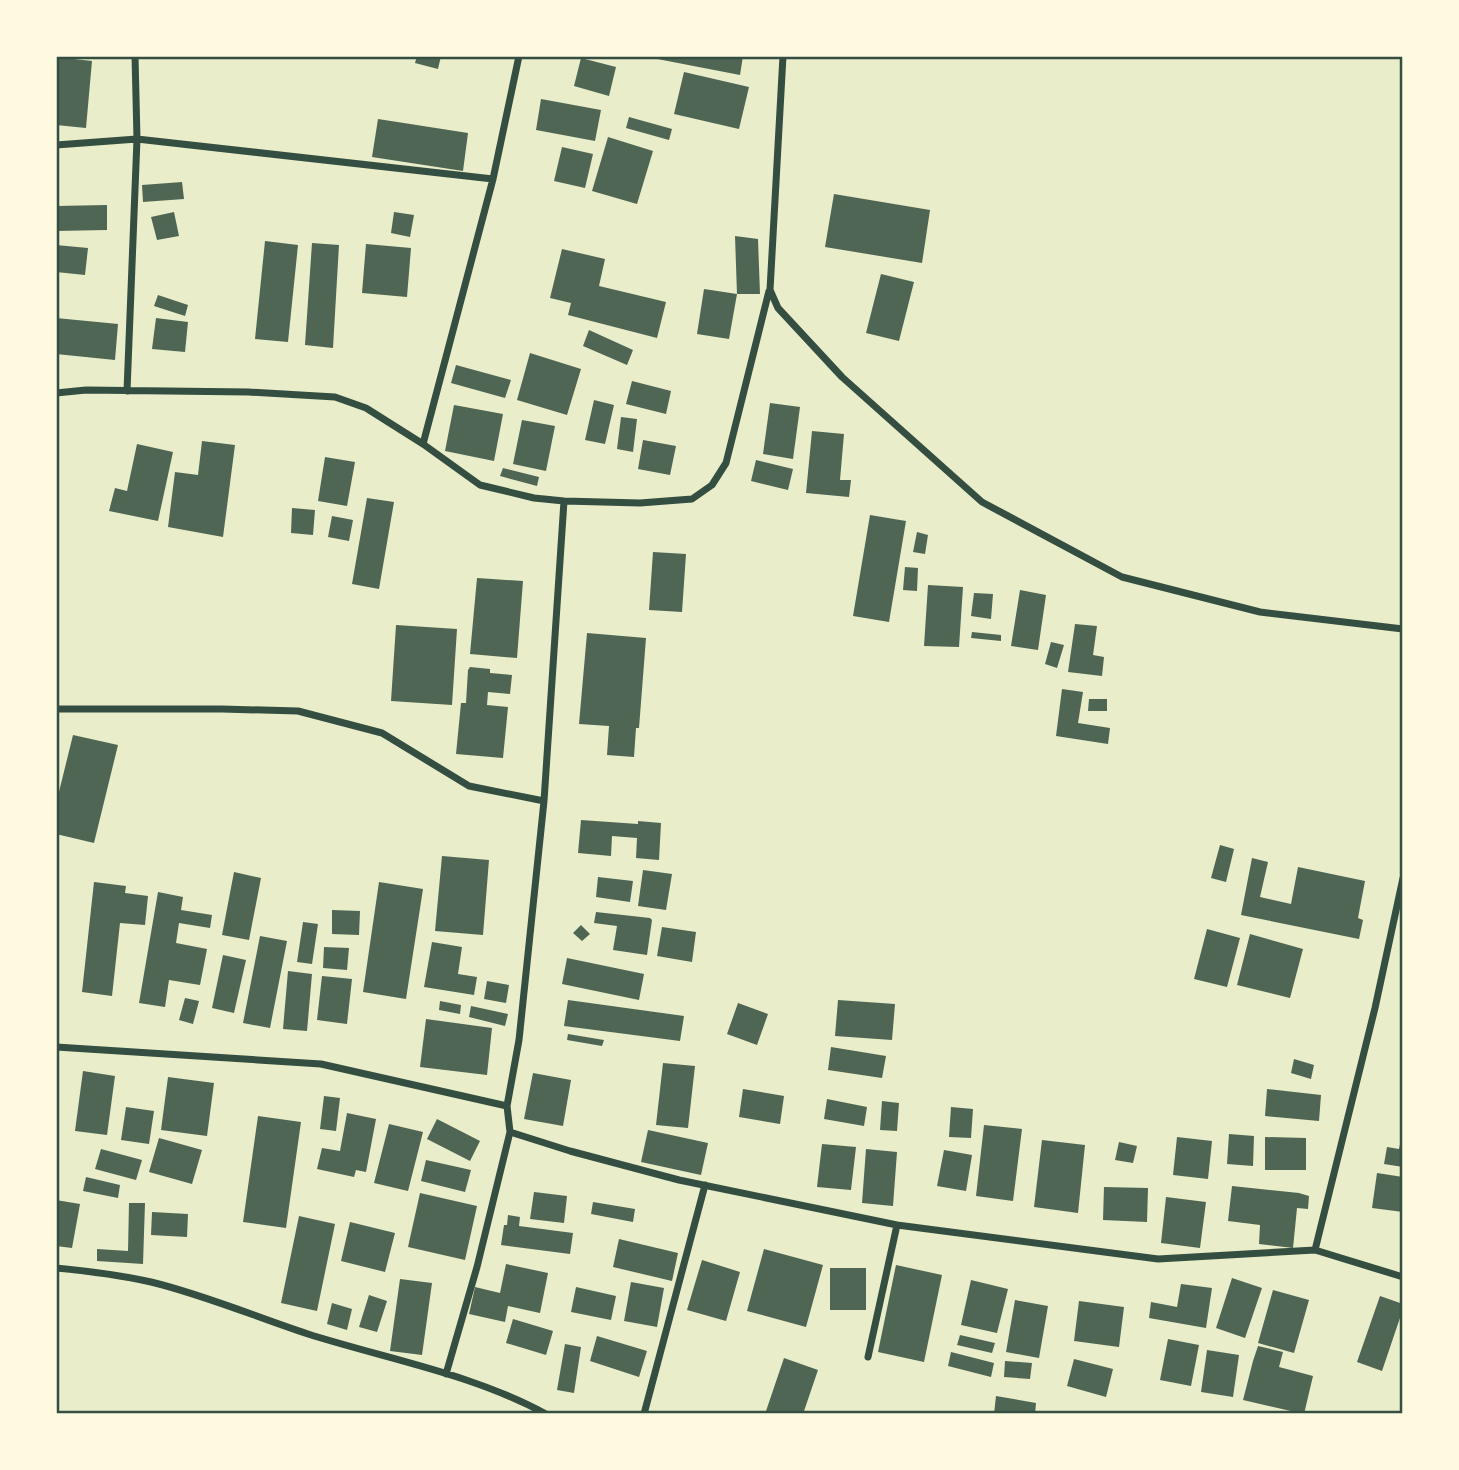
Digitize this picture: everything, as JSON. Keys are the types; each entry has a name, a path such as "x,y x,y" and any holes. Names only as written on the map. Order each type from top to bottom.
{"street":[{"path":"127,391 137,139 135,56"},
{"path":"423,444 493,179 519,56"},
{"path":"56,393 86,390 248,392 335,397 366,408 480,485 534,498 564,501 640,503 692,499 712,485 726,463 769,290 783,56"},
{"path":"56,145 137,139 493,179"},
{"path":"769,290 778,308 842,377 982,502 1005,515 1122,577 1260,612 1403,629"},
{"path":"446,1374 477,1266 510,1132 507,1106 519,1040 544,801 564,501"},
{"path":"56,709 298,711 382,733 469,786 544,801"},
{"path":"1315,1250 1372,1021 1403,878"},
{"path":"56,1047 321,1064 507,1106"},
{"path":"510,1132 582,1155 705,1185 897,1225 1158,1259 1315,1250 1403,1277"},
{"path":"644,1414 705,1185"},
{"path":"868,1357 897,1225"},
{"path":"56,1268 151,1282 308,1334 446,1374 519,1399 545,1414"}],"building":[{"path":"417,56 441,56 438,69 415,63"},
{"path":"647,56 743,56 740,75"},
{"path":"56,57 92,61 86,128 56,125"},
{"path":"581,58 616,67 609,96 574,86"},
{"path":"684,72 749,87 739,129 674,114"},
{"path":"541,99 601,110 595,141 536,130"},
{"path":"629,117 672,129 669,140 626,128"},
{"path":"378,119 468,133 463,171 372,157"},
{"path":"608,137 653,151 637,204 592,191"},
{"path":"562,147 593,154 585,188 554,181"},
{"path":"182,182 184,199 143,202 142,185"},
{"path":"834,194 930,210 922,263 825,247"},
{"path":"107,205 107,230 56,231 56,206"},
{"path":"174,212 179,236 157,240 151,217"},
{"path":"394,212 414,215 410,237 391,233"},
{"path":"735,236 758,239 760,294 737,294"},
{"path":"265,241 298,245 288,342 255,339"},
{"path":"312,243 339,245 333,348 305,345"},
{"path":"366,244 411,248 407,297 362,293"},
{"path":"56,245 88,248 85,275 56,272"},
{"path":"562,249 605,259 599,286 666,302 657,338 568,315 571,303 550,298"},
{"path":"881,274 914,282 899,341 866,333"},
{"path":"704,289 737,294 729,339 697,334"},
{"path":"158,295 188,305 185,316 154,306"},
{"path":"56,318 118,324 115,360 56,354"},
{"path":"156,318 188,322 185,352 152,349"},
{"path":"589,330 633,350 627,365 583,346"},
{"path":"530,353 581,369 567,415 517,400"},
{"path":"456,365 511,380 505,398 451,383"},
{"path":"632,381 671,391 666,414 626,404"},
{"path":"594,400 614,405 605,444 585,440"},
{"path":"770,403 800,407 793,459 763,454"},
{"path":"454,405 503,414 494,461 445,451"},
{"path":"621,417 637,419 633,452 617,449"},
{"path":"522,420 555,426 546,471 513,464"},
{"path":"812,431 844,434 840,480 851,480 849,497 806,493"},
{"path":"643,440 676,446 670,475 638,469"},
{"path":"202,441 235,445 223,537 168,527 175,472 198,475"},
{"path":"137,444 173,452 158,521 109,511 115,488 127,491"},
{"path":"325,457 355,462 347,506 318,501"},
{"path":"756,460 793,469 788,490 751,481"},
{"path":"503,468 539,477 537,486 500,476"},
{"path":"367,498 394,502 379,589 352,584"},
{"path":"292,508 315,510 313,535 291,533"},
{"path":"870,515 906,521 889,622 853,616"},
{"path":"332,516 353,520 349,541 328,537"},
{"path":"917,532 928,535 925,554 913,552"},
{"path":"653,552 686,554 682,612 649,610"},
{"path":"905,567 918,568 917,591 903,590"},
{"path":"477,578 523,581 517,658 470,654"},
{"path":"928,585 963,587 959,647 924,646"},
{"path":"1020,590 1046,595 1038,650 1011,646"},
{"path":"974,593 993,594 991,619 971,616"},
{"path":"1075,624 1097,626 1093,655 1104,657 1102,676 1068,672"},
{"path":"396,625 457,629 452,705 391,701"},
{"path":"972,632 1001,635 1001,641 971,638"},
{"path":"587,633 646,638 634,757 607,755 609,726 579,724"},
{"path":"1051,642 1064,645 1057,668 1045,664"},
{"path":"470,667 490,669 490,673 512,675 510,694 488,692 487,705 508,707 503,758 456,754 461,703 466,703"},
{"path":"1062,689 1083,692 1078,723 1110,728 1108,744 1056,736"},
{"path":"1089,699 1107,699 1107,711 1088,711"},
{"path":"73,735 118,745 94,843 56,834 56,804"},
{"path":"581,820 661,823 659,860 636,858 637,838 612,836 611,856 578,853"},
{"path":"1220,845 1234,849 1226,882 1211,878"},
{"path":"442,856 489,860 483,935 435,931"},
{"path":"1252,858 1268,862 1260,897 1291,904 1298,867 1365,881 1358,918 1363,920 1359,939 1241,915"},
{"path":"643,870 672,874 666,910 638,906"},
{"path":"234,872 261,878 249,940 222,935"},
{"path":"598,877 633,881 630,902 596,897"},
{"path":"94,882 126,886 125,893 148,896 145,925 120,923 112,996 82,992"},
{"path":"379,882 423,889 406,999 363,992"},
{"path":"158,892 183,897 181,910 212,915 210,928 179,923 176,943 207,949 200,985 169,980 165,1007 139,1003"},
{"path":"332,910 360,911 359,935 332,934"},
{"path":"596,912 650,918 652,920 647,955 613,950 617,926 594,923"},
{"path":"303,922 318,924 312,964 297,962"},
{"path":"581,925 590,934 582,941 573,933"},
{"path":"662,927 696,932 692,962 657,956"},
{"path":"1207,929 1240,938 1227,987 1194,979"},
{"path":"1250,934 1303,949 1290,998 1237,985"},
{"path":"260,936 287,941 270,1028 243,1023"},
{"path":"432,942 462,947 458,974 477,977 474,995 424,987"},
{"path":"324,947 349,948 347,970 323,968"},
{"path":"223,955 246,960 234,1013 212,1008"},
{"path":"567,958 644,974 639,1000 562,984"},
{"path":"288,971 312,974 307,1031 283,1029"},
{"path":"322,976 352,979 347,1024 317,1020"},
{"path":"487,981 509,985 506,1003 484,999"},
{"path":"185,998 199,1001 193,1024 179,1020"},
{"path":"568,1000 684,1016 680,1041 564,1026"},
{"path":"838,1000 895,1004 892,1040 835,1036"},
{"path":"440,1001 461,1005 460,1014 439,1010"},
{"path":"738,1003 768,1014 757,1045 727,1034"},
{"path":"471,1006 508,1014 505,1026 469,1017"},
{"path":"426,1019 492,1028 487,1075 420,1067"},
{"path":"568,1034 604,1040 602,1046 567,1040"},
{"path":"831,1047 886,1056 882,1078 828,1070"},
{"path":"1294,1059 1314,1065 1311,1079 1291,1073"},
{"path":"663,1063 695,1066 688,1128 656,1125"},
{"path":"83,1071 115,1076 107,1135 75,1131"},
{"path":"533,1073 571,1080 563,1126 524,1119"},
{"path":"168,1077 214,1083 207,1136 161,1130"},
{"path":"743,1089 784,1096 780,1124 739,1117"},
{"path":"1267,1089 1321,1095 1319,1121 1265,1116"},
{"path":"324,1096 340,1098 336,1131 320,1129"},
{"path":"827,1099 867,1107 864,1126 824,1119"},
{"path":"882,1101 899,1103 897,1131 880,1130"},
{"path":"126,1107 154,1111 149,1144 121,1140"},
{"path":"951,1107 973,1109 971,1138 949,1137"},
{"path":"347,1113 376,1119 366,1172 356,1170 354,1177 317,1169 322,1148 340,1151"},
{"path":"258,1116 301,1122 286,1228 243,1222"},
{"path":"437,1119 480,1141 470,1161 427,1139"},
{"path":"389,1124 423,1132 408,1191 374,1183"},
{"path":"984,1125 1022,1129 1013,1201 976,1196"},
{"path":"648,1130 708,1143 701,1175 641,1162"},
{"path":"1229,1134 1254,1136 1253,1166 1227,1164"},
{"path":"1402,1135 1403,1167 1384,1164 1387,1147 1399,1149"},
{"path":"1177,1137 1212,1141 1208,1179 1173,1175"},
{"path":"1265,1137 1306,1138 1306,1170 1265,1170"},
{"path":"159,1138 202,1150 192,1184 149,1172"},
{"path":"1042,1140 1085,1145 1078,1213 1034,1207"},
{"path":"1119,1142 1137,1146 1133,1163 1115,1160"},
{"path":"822,1144 856,1147 851,1190 817,1187"},
{"path":"101,1149 142,1160 136,1180 95,1169"},
{"path":"866,1149 897,1152 893,1206 862,1203"},
{"path":"944,1150 972,1155 966,1191 937,1186"},
{"path":"426,1160 471,1170 465,1192 421,1181"},
{"path":"1377,1173 1403,1177 1403,1212 1372,1208"},
{"path":"86,1177 120,1185 118,1198 83,1191"},
{"path":"1232,1186 1309,1196 1308,1209 1297,1208 1293,1248 1259,1244 1260,1225 1228,1221"},
{"path":"1104,1187 1148,1188 1147,1222 1103,1220"},
{"path":"534,1192 567,1196 564,1223 530,1219"},
{"path":"420,1193 477,1206 465,1260 408,1247"},
{"path":"1166,1197 1206,1202 1200,1248 1161,1243"},
{"path":"56,1200 80,1204 72,1248 56,1246"},
{"path":"593,1202 635,1209 633,1222 591,1214"},
{"path":"129,1203 145,1203 143,1264 97,1261 97,1249 128,1251"},
{"path":"152,1212 188,1214 187,1237 151,1235"},
{"path":"508,1215 520,1217 519,1226 573,1233 570,1254 501,1245"},
{"path":"299,1216 335,1224 317,1311 281,1303"},
{"path":"350,1222 395,1233 385,1272 341,1261"},
{"path":"619,1239 678,1253 672,1281 613,1267"},
{"path":"764,1249 823,1265 806,1327 747,1311"},
{"path":"702,1260 740,1272 726,1321 687,1310"},
{"path":"506,1264 548,1273 540,1313 508,1306 505,1322 469,1314 475,1287 500,1293"},
{"path":"896,1265 942,1275 924,1362 878,1352"},
{"path":"830,1268 866,1268 866,1310 830,1310"},
{"path":"1232,1278 1262,1288 1245,1338 1216,1328"},
{"path":"400,1279 432,1283 422,1355 390,1351"},
{"path":"971,1280 1008,1289 997,1333 961,1325"},
{"path":"631,1282 664,1288 657,1327 624,1321"},
{"path":"1181,1284 1212,1288 1206,1328 1149,1318 1151,1302 1177,1307"},
{"path":"576,1287 616,1296 611,1320 571,1312"},
{"path":"1273,1290 1309,1300 1294,1353 1258,1343"},
{"path":"369,1295 387,1301 377,1332 359,1327"},
{"path":"1380,1296 1403,1304 1382,1371 1357,1362"},
{"path":"1015,1300 1048,1306 1039,1358 1006,1352"},
{"path":"1079,1301 1124,1307 1119,1347 1074,1341"},
{"path":"332,1303 352,1309 347,1330 327,1324"},
{"path":"513,1319 553,1331 546,1355 506,1343"},
{"path":"960,1335 995,1343 992,1353 957,1345"},
{"path":"597,1336 647,1351 639,1377 590,1361"},
{"path":"1168,1339 1199,1345 1191,1386 1160,1380"},
{"path":"565,1344 581,1347 574,1393 557,1390"},
{"path":"1258,1346 1283,1352 1279,1367 1313,1376 1304,1414 1243,1400"},
{"path":"1207,1350 1239,1355 1233,1397 1201,1392"},
{"path":"951,1352 994,1363 991,1377 948,1366"},
{"path":"784,1358 818,1370 803,1414 765,1414"},
{"path":"1074,1359 1113,1369 1106,1397 1067,1386"},
{"path":"1005,1361 1032,1363 1030,1379 1004,1377"},
{"path":"996,1396 1036,1403 1035,1414 994,1414"}]}
